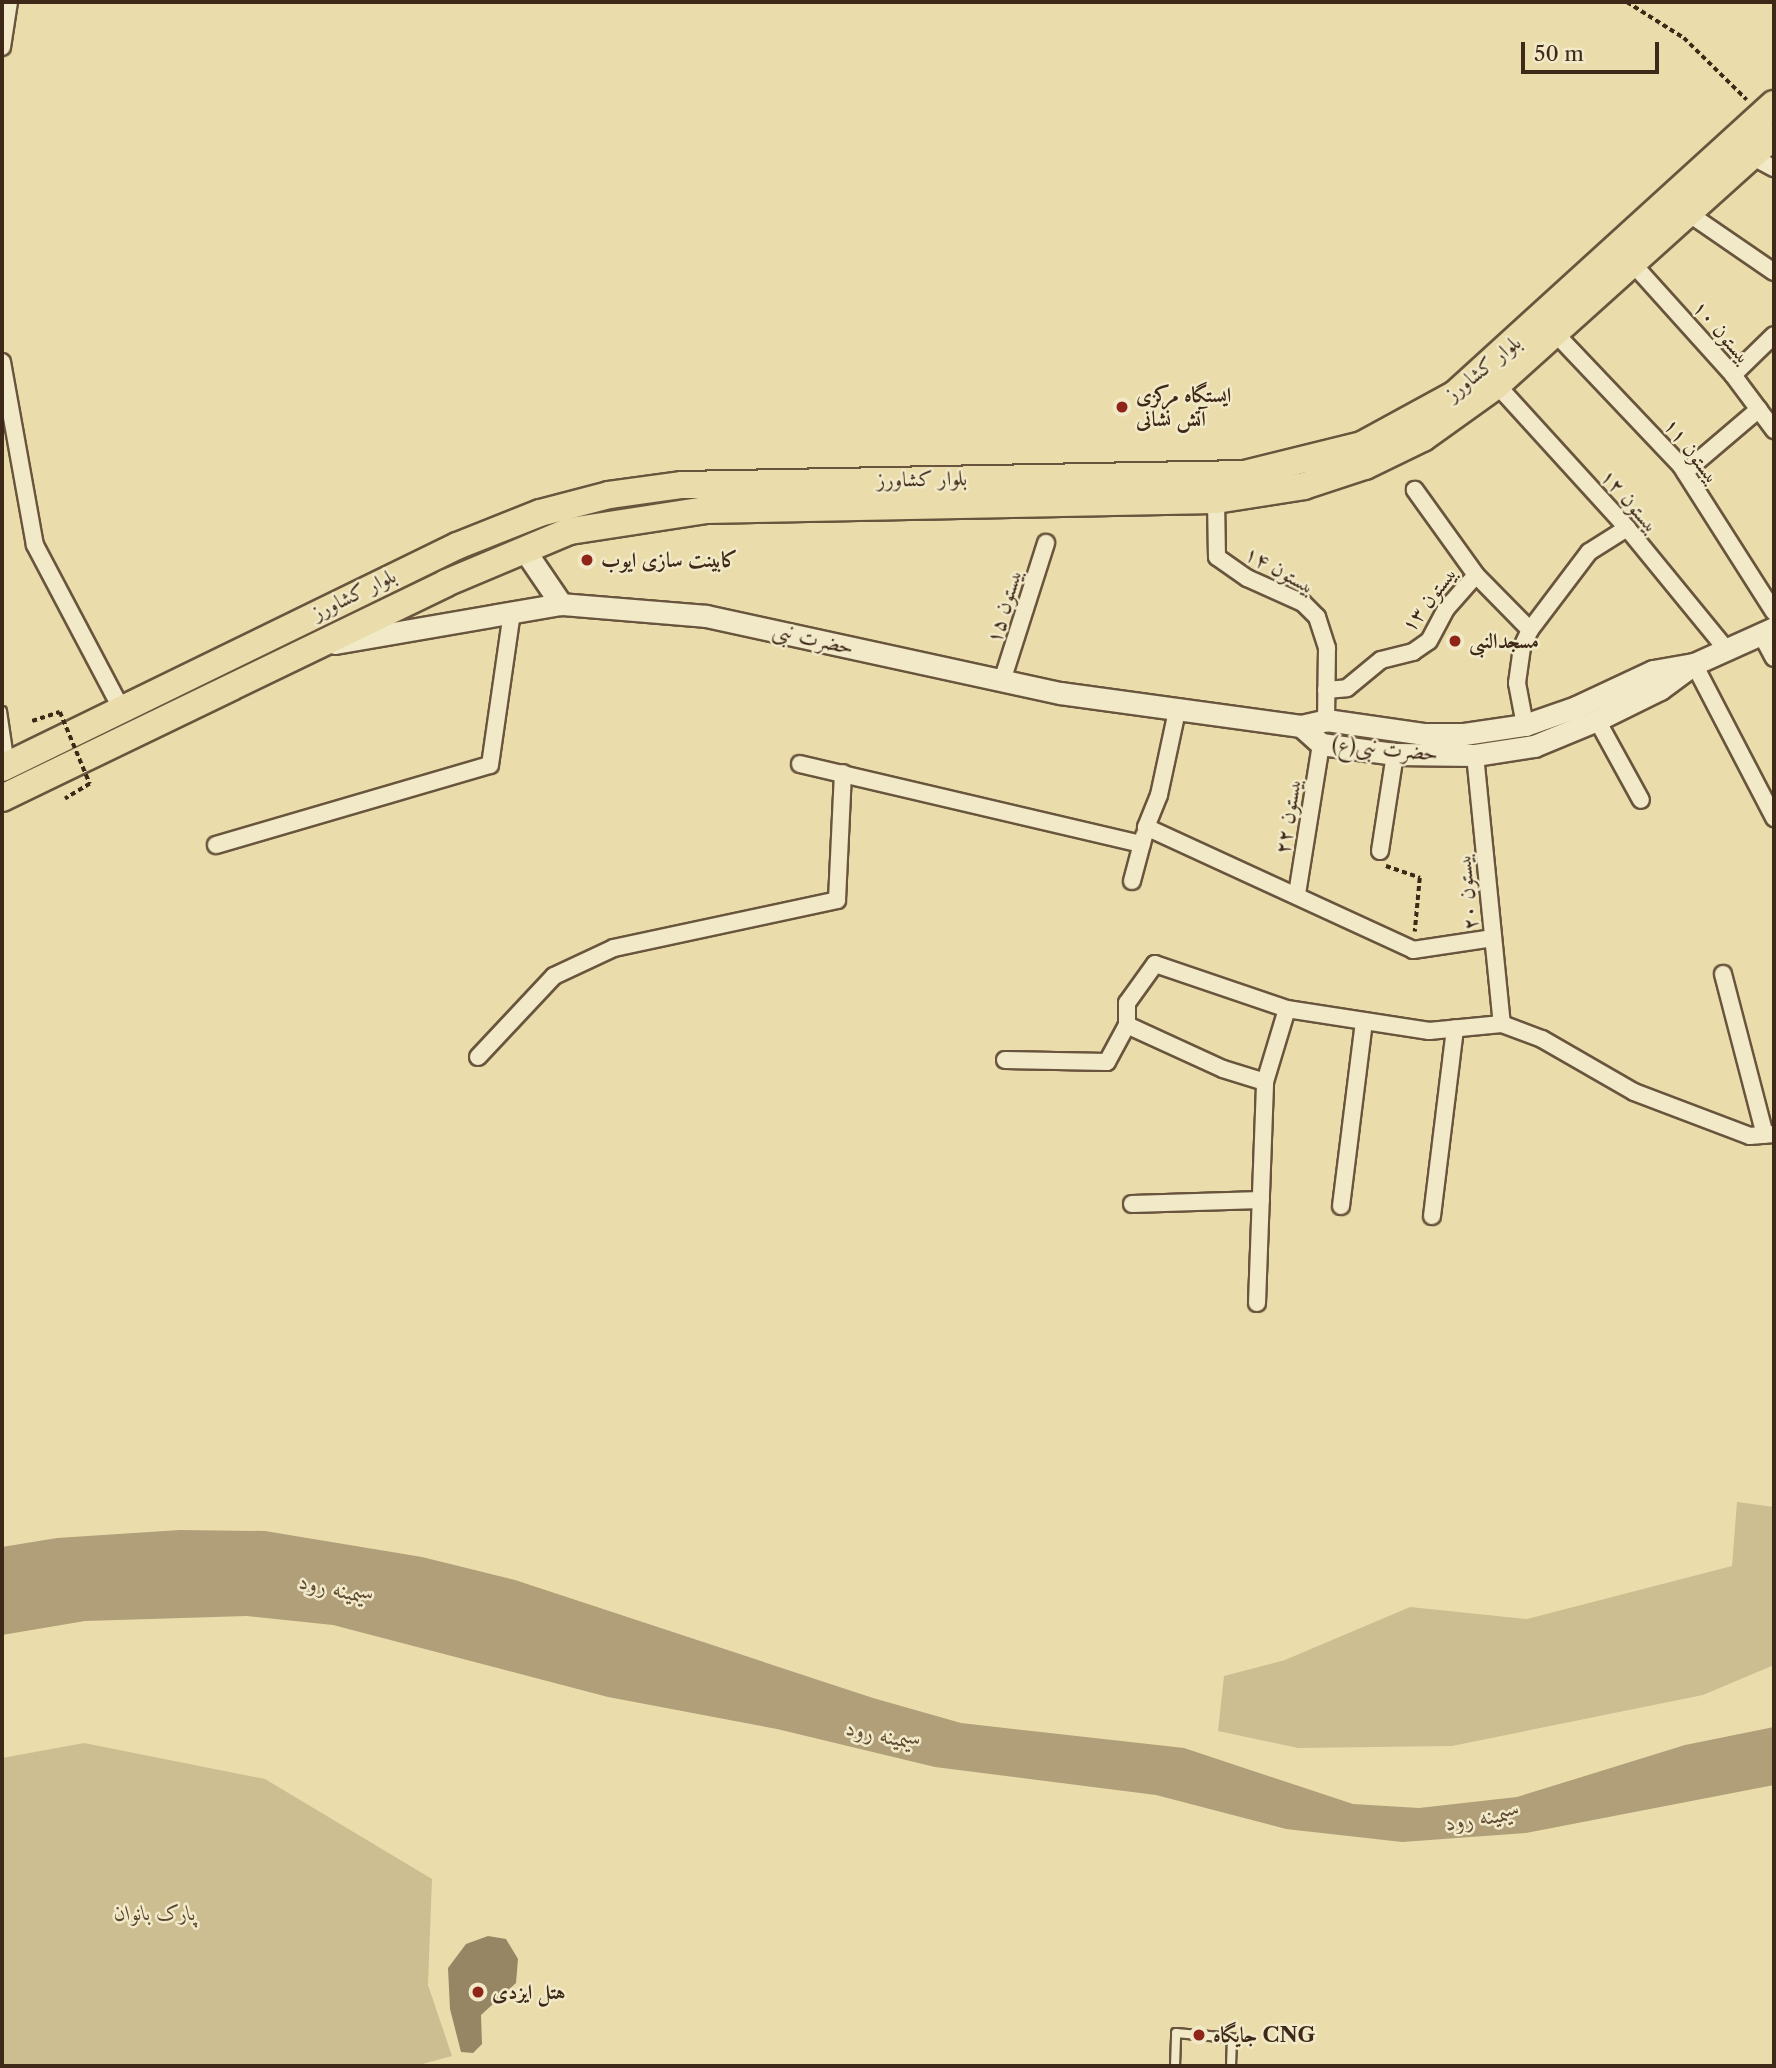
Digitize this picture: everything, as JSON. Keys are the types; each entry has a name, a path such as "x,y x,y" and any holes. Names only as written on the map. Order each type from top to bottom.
{"main road":[{"name":"بلوار کشاورز","path":"6,766 457,546 540,513 609,495 696,484 1135,491 1216,500 1304,486 1365,466 1423,438 1497,385 1634,265 1688,213 1763,162 1770,118"},
{"name":"بلوار کشاورز","path":"2,798 523,548 570,531 617,521 705,510 1135,491 1244,474 1363,445 1412,421 1455,394 1770,118"}],"street":[{"path":"2,47 9,2"},
{"path":"1688,213 1774,272"},
{"name":"بیستون ۱۰","path":"1634,265 1733,375 1774,429"},
{"name":"بیستون ۱۱","path":"1555,333 1641,419 1685,472 1774,612"},
{"path":"1733,375 1774,335"},
{"path":"2,362 35,545 121,708"},
{"name":"بیستون ۱۲","path":"1497,385 1627,528 1727,650"},
{"path":"1685,472 1759,410"},
{"name":"بیستون ۱۳","path":"1326,690 1347,688 1381,660 1413,652 1429,641 1446,609 1476,575 1415,490"},
{"name":"بیستون ۱۴","path":"1216,500 1217,557 1247,578 1303,603 1317,617 1327,648 1326,720"},
{"path":"1525,725 1517,683 1522,647 1530,630 1589,552 1627,528"},
{"name":"بیستون ۱۵","path":"1002,681 1046,543"},
{"path":"523,548 561,604"},
{"path":"1476,575 1530,630"},
{"name":"حضرت نبی","path":"323,645 561,604 706,616 1002,681 1177,710 1301,726"},
{"path":"216,845 490,765 512,613"},
{"path":"1768,631 1774,658"},
{"name":"حضرت نبی(ع)","path":"1301,726 1326,720 1423,734 1464,734 1525,725 1576,707 1653,671 1694,664 1768,631"},
{"path":"1694,664 1774,818"},
{"name":"حضرت نبی(ع)","path":"1301,726 1321,744 1395,754 1475,755 1534,746 1597,720 1660,689 1694,664"},
{"path":"1132,881 1146,827 1159,795 1177,710"},
{"path":"1597,720 1641,800"},
{"name":"بیستون ۲۲","path":"1297,894 1321,744"},
{"path":"1380,851 1395,754"},
{"name":"بیستون ۲۰","path":"1475,755 1502,1024"},
{"path":"800,764 1142,844"},
{"path":"478,1057 554,976 614,948 838,900 843,773"},
{"path":"1146,827 1297,894 1413,950 1493,938"},
{"path":"1005,1060 1107,1062 1126,1025 1127,1003 1155,964 1287,1009 1429,1031 1502,1024 1542,1040 1634,1092 1750,1136 1770,1135 1723,974"},
{"path":"1257,1303 1265,1082 1287,1009"},
{"path":"1341,1206 1364,1021"},
{"path":"1126,1025 1223,1069 1265,1082"},
{"path":"1432,1216 1455,1028"},
{"path":"1132,1203 1261,1200"}],"lane":[{"path":"2,711 6,766"},
{"path":"1175,2066 1176,2033 1232,2038 1231,2066"}],"path":[{"path":"1627,2 1685,38 1770,118"},
{"path":"32,722 60,712 90,784 65,799"},
{"path":"1380,851 1388,869 1420,878 1413,950"}],"green space":[{"path":"1737,1502 1774,1507 1774,1665 1703,1695 1452,1746 1298,1748 1218,1731 1224,1676 1285,1660 1410,1607 1527,1619 1732,1566"},
{"name":"پارک بانوان","path":"84,1743 265,1779 432,1879 428,1985 452,2056 415,2066 2,2066 2,1758"}],"water":[{"name":"سیمینه رود","path":"180,1530 265,1531 422,1557 515,1580 873,1698 961,1723 1184,1748 1353,1804 1419,1808 1517,1797 1685,1745 1774,1727 1774,1785 1526,1833 1402,1842 1286,1829 1156,1795 935,1767 777,1729 608,1697 333,1625 247,1616 85,1621 2,1635 2,1547 57,1538"}],"building":[{"name":"هتل ایزدی","path":"488,1936 506,1939 518,1959 516,1983 481,2015 482,2044 473,2053 461,2052 450,2009 448,1968 466,1944"}],"place":[{"name":"ایستگاه مرکزی آتش نشانی","path":"1122,407"},
{"name":"کابینت سازی ایوب","path":"587,560"},
{"name":"مسجدالنبی","path":"1455,641"},
{"name":"هتل ایزدی","path":"478,1992"},
{"name":"جایگاه CNG","path":"1199,2035"}]}
